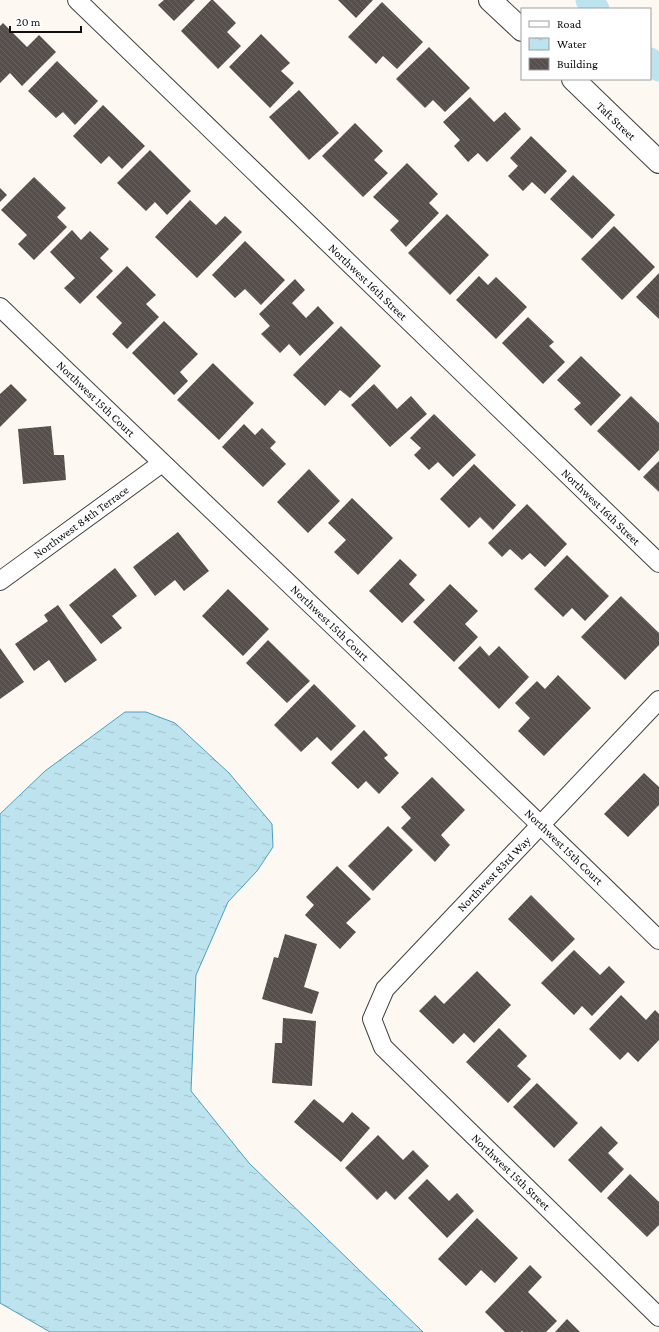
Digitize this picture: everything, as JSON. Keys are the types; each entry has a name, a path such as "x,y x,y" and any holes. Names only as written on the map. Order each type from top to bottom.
{"street":[{"name":"Northwest 16th Street","path":"77,0 659,563"},
{"path":"490,0 521,29"},
{"name":"Taft Street","path":"574,80 659,162"},
{"name":"Northwest 15th Court","path":"0,307 659,940"},
{"name":"Northwest 84th Terrace","path":"0,581 162,463"},
{"name":"Northwest 83rd Way","path":"372,1019 384,989 659,700"},
{"name":"Northwest 15th Street","path":"372,1019 383,1047 659,1317"}],"water":[{"path":"125,712 146,712 175,723 229,773 272,824 273,847 257,871 228,902 196,975 191,1091 249,1163 423,1332 50,1332 0,1303 0,814 45,771"}],"building":[{"path":"164,0 195,0 174,21 158,5"},
{"path":"211,0 213,0 236,23 227,32 241,46 218,69 181,31"},
{"path":"338,0 373,0 356,18"},
{"path":"382,2 423,42 397,69 383,56 376,64 348,37"},
{"path":"3,23 27,47 39,35 56,52 22,86 10,73 0,83 0,26"},
{"path":"261,34 290,63 281,71 294,83 270,108 229,67"},
{"path":"429,47 470,88 445,112 433,100 425,108 396,79"},
{"path":"57,61 98,101 75,125 63,112 56,118 28,91"},
{"path":"299,90 339,133 309,160 269,117"},
{"path":"470,97 494,122 505,112 521,129 487,162 478,153 468,162 454,146 460,140 443,122"},
{"path":"103,105 145,146 122,169 109,156 101,164 73,136"},
{"path":"355,123 383,151 374,160 388,173 363,197 322,156"},
{"path":"531,136 567,171 545,194 532,182 523,191 508,176 518,166 510,158"},
{"path":"150,150 191,191 167,215 155,202 146,211 117,183"},
{"path":"407,163 438,194 429,203 439,213 406,247 390,230 399,221 373,197"},
{"path":"573,175 615,215 592,239 550,199"},
{"path":"34,177 66,208 57,217 67,227 34,260 18,244 27,235 1,210"},
{"path":"0,188 7,195 0,202"},
{"path":"190,200 216,225 225,216 242,232 197,278 155,237"},
{"path":"447,214 489,255 450,295 408,253"},
{"path":"614,226 655,267 622,300 581,259"},
{"path":"72,230 81,240 90,231 109,249 100,258 113,271 80,304 64,288 75,278 50,252"},
{"path":"245,241 285,280 261,305 245,289 235,298 212,275"},
{"path":"127,266 156,295 146,304 159,317 127,349 112,334 122,323 96,297"},
{"path":"659,273 659,319 636,297"},
{"path":"479,276 488,285 496,277 527,307 496,339 456,300"},
{"path":"295,279 305,290 292,303 306,318 318,306 334,323 300,356 289,344 280,353 261,334 270,326 259,314"},
{"path":"528,317 554,342 549,346 565,362 543,384 502,343"},
{"path":"164,321 198,354 180,372 188,381 174,395 132,353"},
{"path":"341,326 381,366 350,398 340,390 325,406 293,375"},
{"path":"581,356 621,395 591,426 574,409 581,403 557,380"},
{"path":"213,363 254,403 219,440 177,400"},
{"path":"11,384 27,400 0,427 0,394"},
{"path":"374,384 397,409 411,396 427,414 390,447 351,405"},
{"path":"631,396 659,423 659,450 639,471 597,431"},
{"path":"434,414 476,455 453,477 438,462 429,470 414,455 421,448 410,438"},
{"path":"244,424 255,435 262,428 276,442 270,448 286,464 263,487 222,447"},
{"path":"51,426 54,455 64,455 66,480 23,484 18,429"},
{"path":"659,461 659,492 643,477"},
{"path":"474,464 516,505 493,530 480,517 469,528 440,499"},
{"path":"309,469 340,501 308,533 277,502"},
{"path":"352,498 393,538 358,575 334,552 346,540 328,523"},
{"path":"527,504 567,544 545,567 530,553 522,560 510,549 502,557 488,543"},
{"path":"178,532 209,571 184,591 175,580 155,596 133,567"},
{"path":"567,555 609,596 585,621 572,608 563,617 534,589"},
{"path":"400,559 417,575 409,584 425,600 402,623 369,591"},
{"path":"115,568 137,596 112,616 122,628 101,644 69,605"},
{"path":"450,584 478,611 465,624 478,637 454,662 413,622"},
{"path":"228,589 269,629 243,656 202,616"},
{"path":"621,596 659,633 659,645 625,680 581,637"},
{"path":"58,605 97,660 65,683 49,660 34,671 15,644 48,621 44,615"},
{"path":"268,640 310,681 287,703 246,663"},
{"path":"480,646 489,656 499,646 529,677 499,709 458,668"},
{"path":"0,648 24,682 0,699"},
{"path":"558,675 591,708 544,756 518,731 530,718 515,703 537,681 545,689"},
{"path":"314,684 356,726 331,751 317,737 301,752 274,725"},
{"path":"364,730 388,755 384,758 399,773 379,794 366,781 358,789 331,763"},
{"path":"644,773 659,787 659,805 628,837 604,814"},
{"path":"432,777 465,810 441,835 450,845 435,862 401,828 411,818 401,807"},
{"path":"388,826 413,850 373,891 348,866"},
{"path":"337,866 371,899 346,923 356,932 340,949 305,915 314,905 306,897"},
{"path":"531,895 575,939 552,962 508,919"},
{"path":"285,934 317,944 304,987 319,992 312,1014 262,999 274,957 278,958"},
{"path":"574,950 600,975 609,966 625,982 592,1016 582,1006 574,1015 541,983"},
{"path":"477,971 511,1005 474,1043 464,1033 453,1044 419,1011 435,995 444,1004"},
{"path":"621,995 646,1020 655,1010 659,1014 659,1040 638,1062 628,1052 620,1060 589,1029"},
{"path":"283,1018 316,1021 312,1086 272,1083 275,1043 282,1043"},
{"path":"499,1028 527,1056 517,1066 531,1079 508,1103 466,1062"},
{"path":"537,1083 578,1123 554,1148 513,1107"},
{"path":"314,1099 343,1123 352,1112 370,1128 341,1162 294,1122"},
{"path":"601,1126 618,1143 608,1153 624,1169 601,1193 568,1160"},
{"path":"378,1135 403,1160 413,1150 429,1166 395,1200 386,1191 377,1200 345,1168"},
{"path":"630,1174 659,1202 659,1225 647,1237 607,1198"},
{"path":"427,1179 449,1201 457,1193 474,1211 447,1238 408,1198"},
{"path":"477,1218 518,1258 495,1283 481,1270 466,1286 438,1259"},
{"path":"530,1265 542,1277 528,1292 557,1321 546,1332 505,1332 485,1312"},
{"path":"567,1319 580,1332 555,1332"}],"waterway":[{"path":"588,0 596,8"},
{"path":"651,61 659,69"}]}
